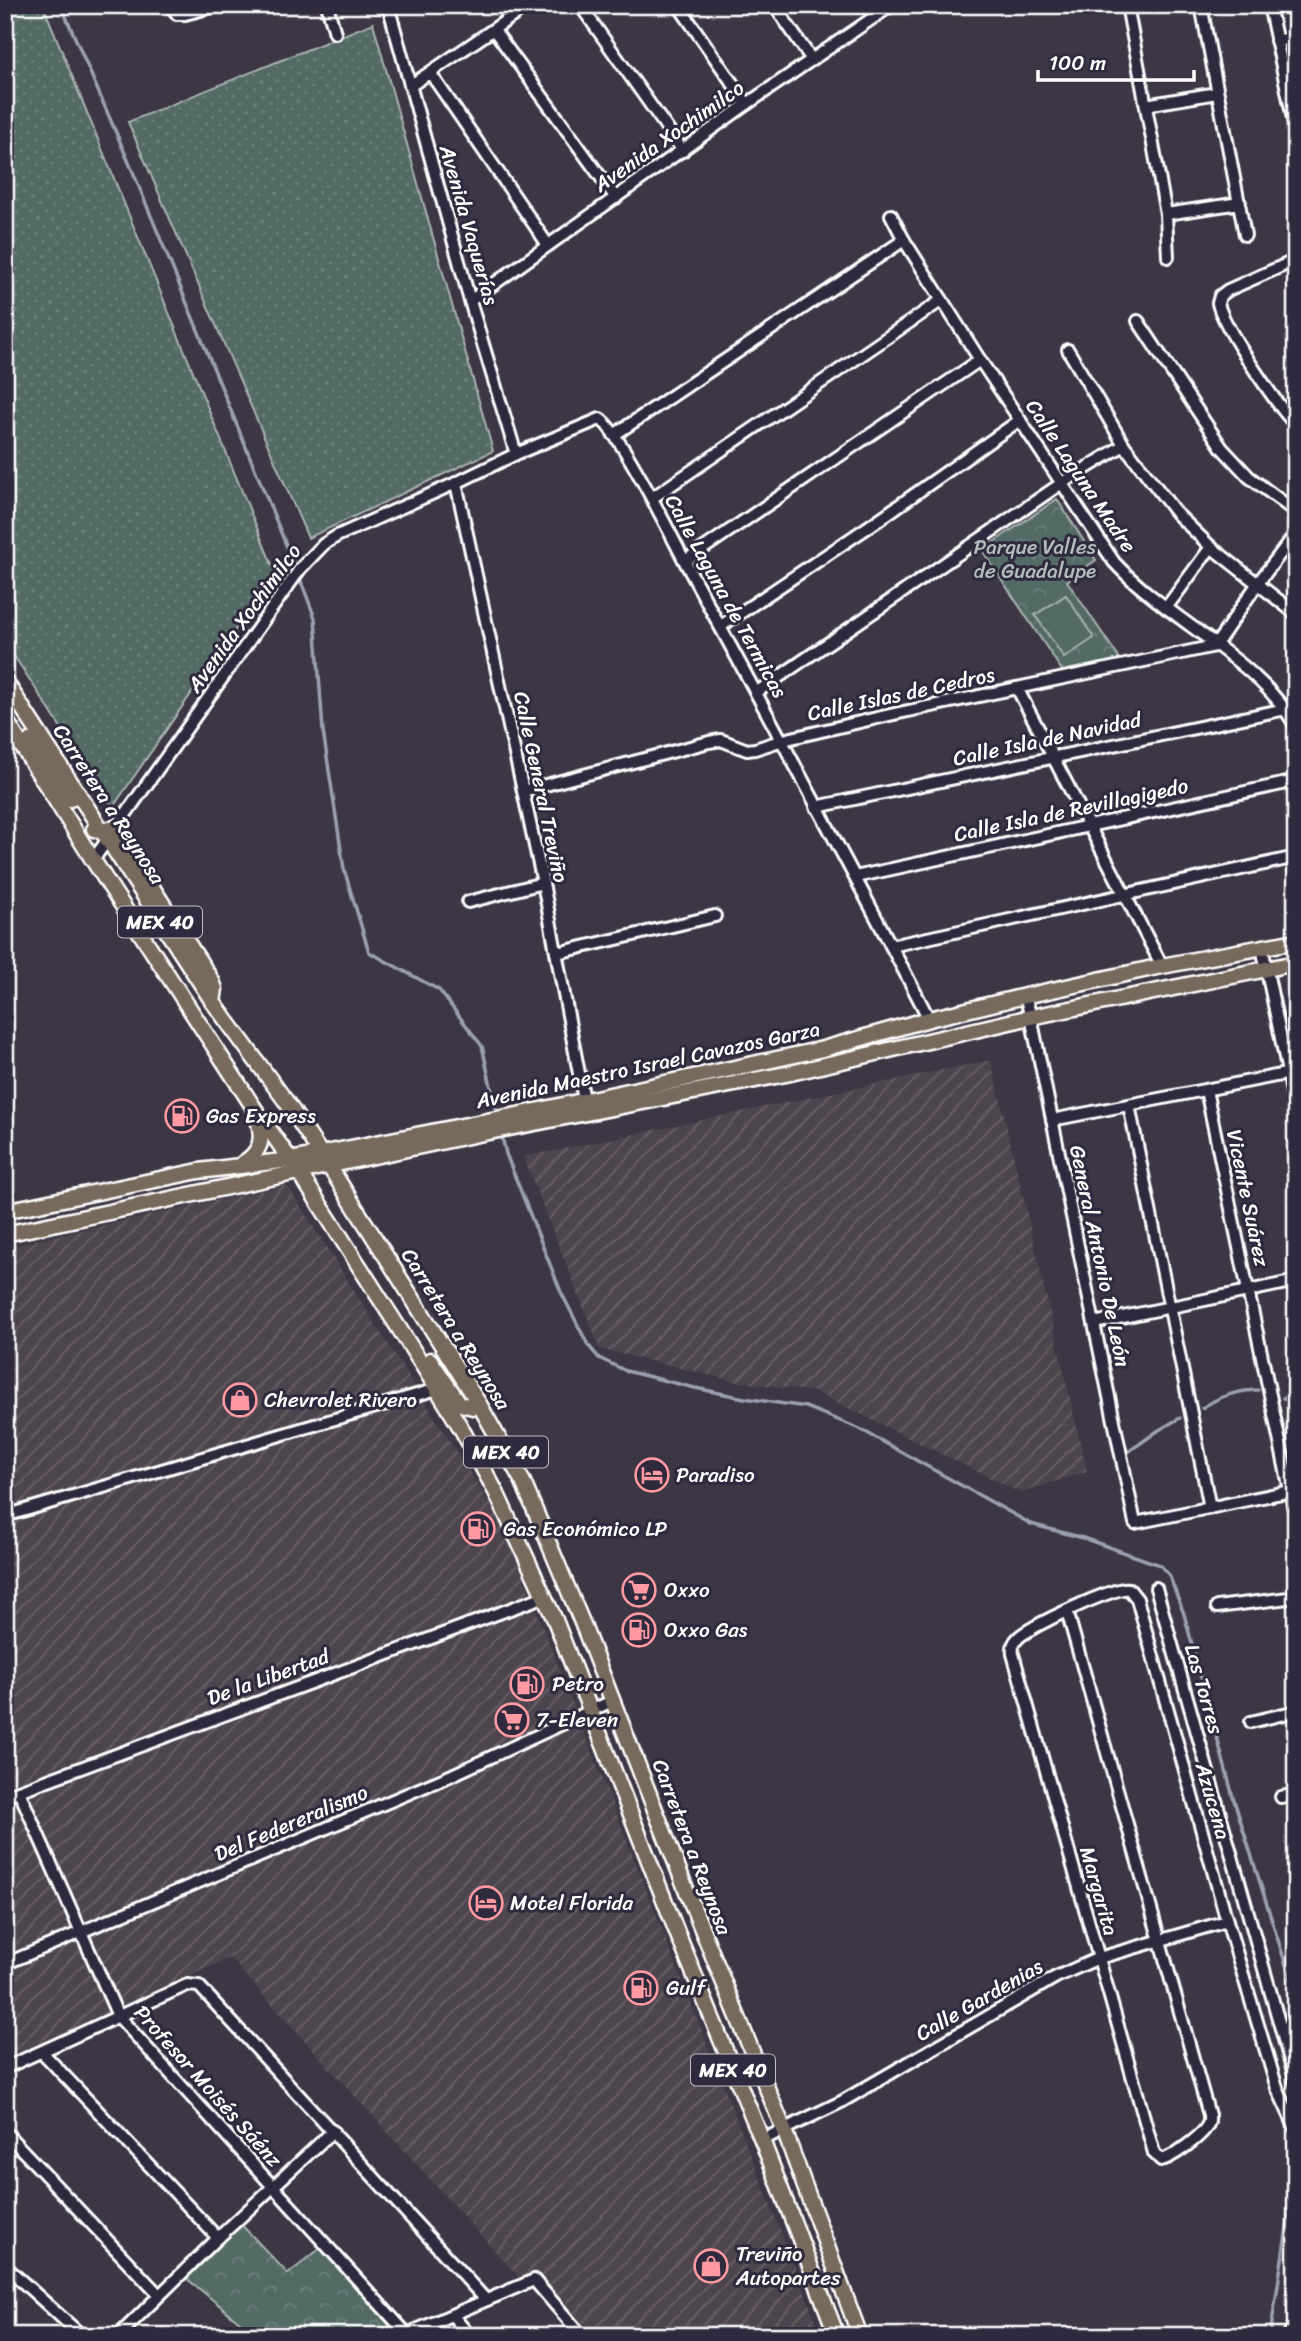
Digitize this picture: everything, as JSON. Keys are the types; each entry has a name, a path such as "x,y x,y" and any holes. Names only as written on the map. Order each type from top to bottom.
{"main road":[{"name":"Carretera a Reynosa","path":"5,681 213,1002 325,1159 479,1404 528,1492 784,2130 860,2336"},
{"name":"Carretera a Reynosa","path":"5,719 93,860 256,1111 299,1172 437,1388 496,1492 545,1596 762,2140 836,2336"},
{"path":"14,732 30,742 85,821 104,836 118,827 121,839 212,981 215,989 213,1002"},
{"name":"Avenida Maestro Israel Cavazos Garza","path":"517,1121 583,1100 823,1049 929,1019 1025,996 1162,966 1296,941"},
{"name":"Avenida Maestro Israel Cavazos Garza","path":"5,1211 199,1171 290,1160 325,1159 476,1128 786,1074 1031,1017 1296,963"},
{"path":"240,1165 253,1157 260,1145 261,1131 256,1111"},
{"name":"Avenida Maestro Israel Cavazos Garza","path":"5,1234 299,1172 325,1159"},
{"path":"333,1226 354,1246 457,1400 466,1406 479,1404"}],"street":[{"path":"171,5 177,14 186,14 220,5"},
{"path":"327,5 335,33"},
{"name":"Avenida Vaquerías","path":"388,5 470,301 516,454"},
{"path":"410,86 529,5"},
{"path":"579,5 683,150"},
{"path":"678,5 747,104"},
{"path":"774,5 812,60"},
{"path":"871,5 878,16"},
{"name":"Avenida Xochimilco","path":"470,301 747,104 892,5"},
{"path":"1127,5 1166,214 1168,257"},
{"path":"1201,5 1245,235"},
{"path":"1269,5 1293,102 1296,134"},
{"path":"494,30 615,198"},
{"path":"1276,41 1296,37"},
{"path":"431,74 548,245"},
{"path":"1146,105 1217,93"},
{"path":"1166,214 1240,203"},
{"name":"Calle Laguna Madre","path":"891,215 904,240 1020,421 1115,562 1127,576 1166,608 1254,676 1286,709 1296,727"},
{"path":"614,435 904,240"},
{"path":"1296,260 1228,290 1220,296 1218,303 1219,310 1283,412 1296,425"},
{"path":"652,498 942,300"},
{"path":"1138,321 1222,448 1249,477 1296,513"},
{"path":"1068,350 1124,444 1175,513 1211,547 1296,614"},
{"path":"685,561 980,359"},
{"name":"Avenida Xochimilco","path":"118,827 300,569 316,552 337,536 516,454 600,419"},
{"name":"Calle Laguna de Termicas","path":"600,419 607,423 652,498 929,1019"},
{"path":"721,626 1020,421"},
{"path":"757,692 1062,483 1124,444"},
{"name":"Calle General Treviño","path":"456,483 543,883 583,1100"},
{"path":"1215,646 1296,533"},
{"path":"1166,608 1211,547"},
{"name":"Calle Islas de Cedros","path":"523,791 709,741 721,740 747,750 1215,646"},
{"path":"1017,688 1162,966"},
{"name":"Calle Isla de Navidad","path":"816,807 1286,709"},
{"name":"Calle Isla de Revillagigedo","path":"855,877 1296,781"},
{"path":"93,860 104,836"},
{"path":"891,946 1296,857"},
{"path":"468,902 543,883"},
{"path":"557,953 715,916"},
{"path":"1262,947 1292,1073 1296,1111"},
{"name":"General Antonio De León","path":"1025,996 1135,1523 1210,1508"},
{"path":"1052,1120 1292,1073"},
{"name":"Vicente Suárez","path":"1206,1090 1293,1491 1296,1519"},
{"path":"1129,1105 1210,1508 1293,1491"},
{"path":"1094,1323 1296,1281"},
{"path":"5,1516 437,1388"},
{"name":"Azucena","path":"1021,1635 1125,1587 1132,1591 1137,1599 1227,1922 1277,2088 1293,2116"},
{"name":"Las Torres","path":"1156,1588 1296,2082"},
{"name":"De la Libertad","path":"5,1796 545,1596"},
{"path":"1217,1608 1296,1597"},
{"path":"1068,1611 1160,1939"},
{"path":"1146,1632 1166,1627"},
{"name":"Margarita","path":"1021,1635 1012,1647 1014,1665 1148,2137 1158,2159 1166,2160 1203,2131 1209,2123 1209,2115 1160,1939"},
{"name":"Del Federeralismo","path":"5,1964 452,1775 612,1701"},
{"path":"1251,1723 1296,1711"},
{"name":"Profesor Moisés Sáénz","path":"19,1791 118,2016 404,2335"},
{"path":"1280,1797 1296,1794"},
{"name":"Calle Gardenias","path":"762,2140 841,2102 1056,1977 1099,1958 1227,1922"},
{"path":"5,2068 187,1985 195,1984 204,1989 486,2300"},
{"path":"1255,2014 1274,2009"},
{"path":"42,2052 218,2238"},
{"path":"1293,2116 1296,2129"},
{"path":"5,2132 159,2295"},
{"path":"118,2336 218,2238 333,2132"},
{"path":"5,2266 82,2336"},
{"path":"404,2335 534,2280 582,2336"},
{"path":"452,2315 470,2336"},
{"path":"1288,2336 1296,2322"}],"shaded area":[{"path":"991,1060 1087,1471 1021,1493 815,1392 734,1381 600,1349 523,1157"},
{"path":"287,1185 502,1523 822,2336 577,2336 513,2271 230,1958 5,2058 5,1247"}],"green space":[{"path":"5,5 43,5 275,572 113,807 5,642"},
{"path":"373,23 493,451 308,538 128,122"},
{"name":"Parque Valles de Guadalupe","path":"1057,499 1096,560 1067,581 1121,661 1065,675 982,550"},
{"path":"1066,595 1094,638 1064,658 1035,615"},
{"path":"237,2220 288,2274 326,2244 402,2336 257,2336 181,2274"}],"waterway":[{"path":"61,5 133,172 296,569"},
{"path":"299,576 315,618 323,731 344,869 369,952 439,990 482,1046 497,1114"},
{"path":"501,1132 506,1154 561,1292 588,1345 599,1358 626,1371 695,1388 806,1407 860,1429 1031,1524 1083,1538 1160,1565 1169,1575 1184,1614 1233,1797 1296,1997"},
{"path":"1202,1408 1229,1395 1258,1390"},
{"path":"1283,1398 1296,1403"},
{"path":"1128,1452 1180,1418"},
{"path":"1270,2336 1296,2170"}],"place":[{"name":"Gas Express","path":"182,1116"},
{"name":"Chevrolet Rivero","path":"240,1400"},
{"name":"Paradiso","path":"652,1475"},
{"name":"Gas Económico LP","path":"478,1529"},
{"name":"Oxxo","path":"639,1590"},
{"name":"Oxxo Gas","path":"639,1630"},
{"name":"Petro","path":"527,1684"},
{"name":"7-Eleven","path":"512,1720"},
{"name":"Motel Florida","path":"486,1903"},
{"name":"Gulf","path":"641,1988"},
{"name":"Treviño Autopartes","path":"711,2266"}]}
